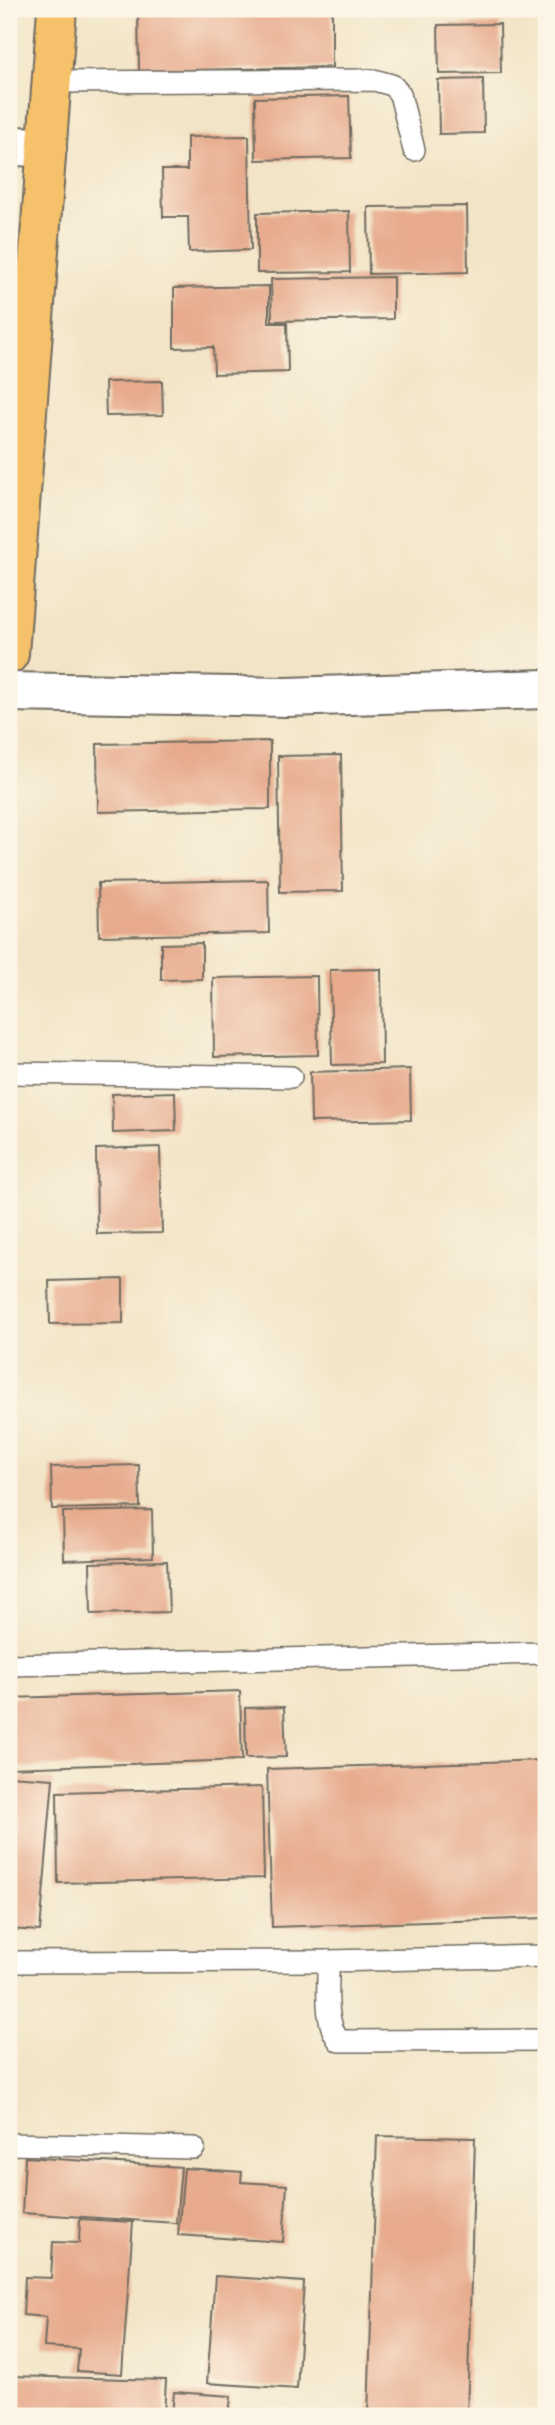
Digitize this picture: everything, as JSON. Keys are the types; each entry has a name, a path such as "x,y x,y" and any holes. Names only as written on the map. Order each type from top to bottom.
{"highway":[{"path":"9,654 14,505 57,9"}],"street":[{"path":"9,146 47,147"},
{"path":"9,692 286,697 546,690"}],"lane":[{"path":"52,82 374,80 392,85 400,94 414,150"},
{"path":"9,1073 291,1077"},
{"path":"9,1665 546,1653"},
{"path":"9,1962 328,1961 546,1956"},
{"path":"328,1961 330,2022 332,2032 339,2041 546,2040"},
{"path":"9,2144 194,2148"}],"building":[{"path":"138,9 332,9 332,67 139,71"},
{"path":"500,24 501,73 439,74 438,25"},
{"path":"483,79 484,133 439,134 438,80"},
{"path":"349,96 351,158 256,160 255,98"},
{"path":"249,136 251,250 189,252 188,217 163,217 162,170 187,170 187,137"},
{"path":"467,206 468,272 369,274 368,207"},
{"path":"349,211 350,272 257,273 257,213"},
{"path":"393,277 393,319 272,321 271,279"},
{"path":"269,286 269,323 287,323 288,372 214,374 213,347 174,348 174,288"},
{"path":"162,381 163,415 106,416 105,382"},
{"path":"270,741 270,809 98,812 97,744"},
{"path":"341,755 343,891 280,892 278,756"},
{"path":"268,880 269,933 99,936 98,883"},
{"path":"202,943 202,979 161,980 161,944"},
{"path":"381,969 382,1064 332,1065 330,970"},
{"path":"317,976 318,1055 214,1057 213,978"},
{"path":"410,1069 411,1120 311,1122 310,1072"},
{"path":"175,1092 176,1131 113,1133 112,1094"},
{"path":"160,1147 162,1233 97,1234 96,1149"},
{"path":"123,1279 123,1323 50,1324 49,1281"},
{"path":"139,1465 140,1507 52,1509 51,1467"},
{"path":"152,1510 153,1557 64,1560 63,1512"},
{"path":"167,1561 169,1612 91,1614 90,1563"},
{"path":"240,1691 242,1760 9,1768 9,1698"},
{"path":"284,1707 286,1757 246,1758 245,1708"},
{"path":"546,1760 546,1918 272,1927 267,1769"},
{"path":"9,1776 53,1779 40,1931 9,1929"},
{"path":"262,1787 264,1878 58,1883 57,1792"},
{"path":"377,2136 475,2138 467,2416 368,2416"},
{"path":"25,2157 181,2167 176,2223 22,2213"},
{"path":"184,2168 242,2172 241,2182 287,2185 283,2242 178,2235"},
{"path":"80,2219 133,2222 122,2374 77,2371 79,2349 44,2347 46,2317 23,2315 25,2277 51,2278 53,2242 79,2243"},
{"path":"215,2276 304,2282 297,2389 207,2383"},
{"path":"10,2376 166,2380 164,2416 9,2416"},
{"path":"174,2392 231,2396 229,2416 172,2416"}]}
